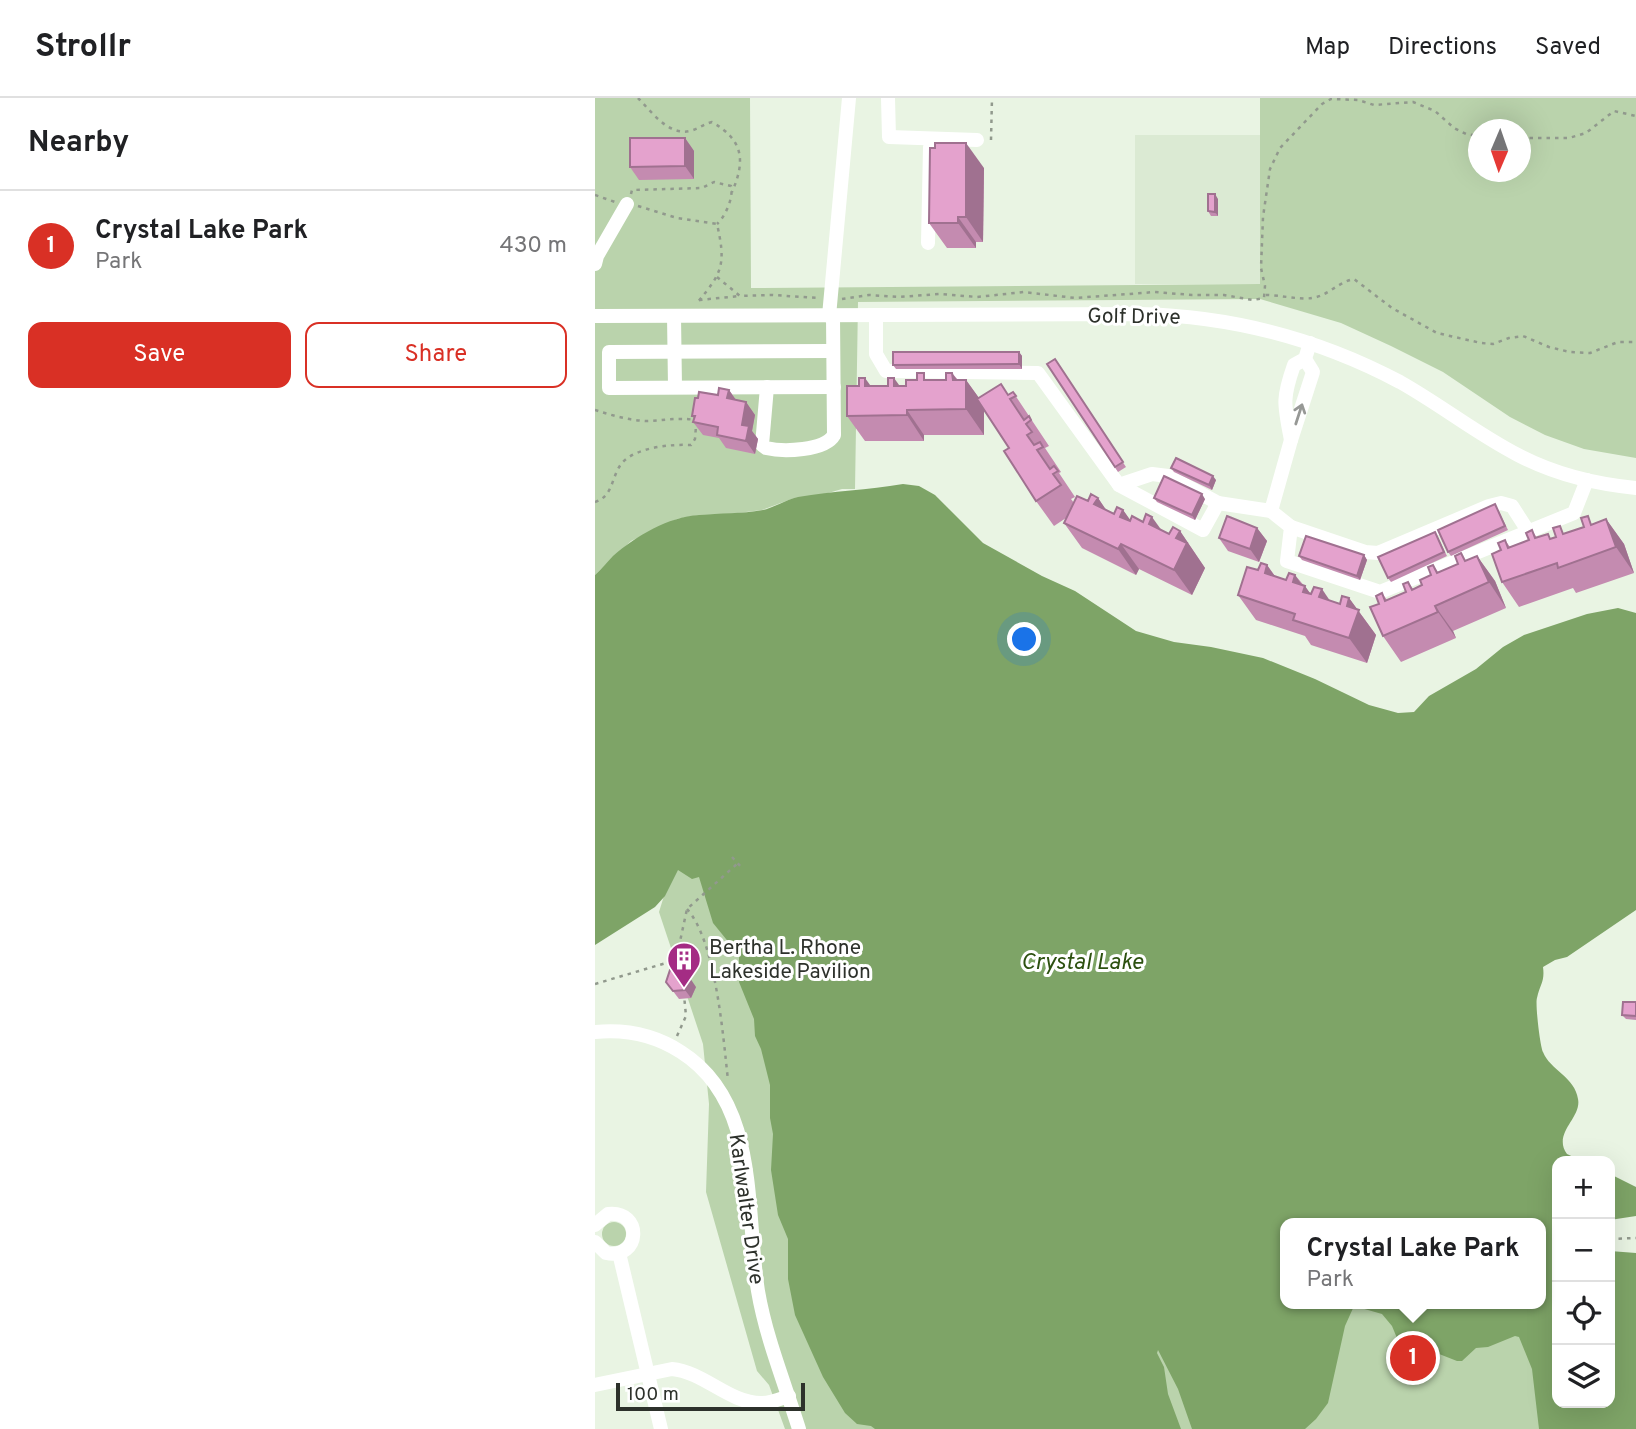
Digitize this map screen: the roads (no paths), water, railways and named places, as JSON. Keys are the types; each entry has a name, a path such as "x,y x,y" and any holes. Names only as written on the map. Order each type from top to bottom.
{"street":[{"path":"767,387 762,444 770,450 798,450 831,441 834,435 834,387 831,316 849,98"},
{"path":"888,98 889,137 977,140"},
{"path":"928,243 930,138"},
{"path":"595,264 627,204"},
{"name":"Golf Drive","path":"595,316 1171,315 1235,323 1310,344 1360,362 1397,381 1516,454 1550,470 1587,480 1636,488"},
{"path":"675,387 674,352 680,316"},
{"path":"876,316 876,354 885,371 1038,373 1119,485 1203,530 1218,503"},
{"path":"1291,440 1283,402 1294,365 1305,359 1310,344"},
{"path":"832,351 609,352 609,388 834,387"},
{"path":"1271,511 1313,372 1305,359"},
{"path":"1119,485 1152,474 1168,476 1218,503 1271,511 1291,527 1365,552 1378,553 1501,503 1512,506 1528,531"},
{"path":"1291,527 1287,561 1380,592 1574,513 1587,480"},
{"name":"Karlwalter Drive","path":"595,1032 638,1033 672,1046 707,1073 734,1116 743,1155 759,1293 799,1429"},
{"path":"595,1225 602,1217 615,1213 626,1218 633,1228 633,1241 619,1253 606,1253 595,1242"},
{"path":"619,1253 661,1429"},
{"path":"595,1385 672,1368 753,1402 768,1402 789,1396"}],"water":[{"name":"Crystal Lake","path":"903,484 919,486 935,495 983,543 1075,591 1136,631 1174,642 1263,658 1369,705 1398,713 1414,712 1429,696 1476,669 1503,647 1524,635 1587,614 1618,608 1636,613 1636,910 1567,957 1543,967 1543,980 1537,1002 1543,1052 1572,1085 1578,1099 1576,1113 1563,1139 1563,1146 1571,1156 1552,1156 1552,1408 1615,1408 1615,1251 1636,1253 1636,1429 1539,1429 1532,1369 1519,1337 1476,1348 1462,1361 1457,1361 1429,1350 1404,1347 1382,1314 1364,1309 1546,1309 1546,1218 1280,1218 1280,1309 1353,1309 1345,1326 1328,1403 1305,1429 1192,1429 1178,1389 1158,1350 1168,1394 1181,1429 875,1429 857,1424 845,1413 823,1377 795,1315 788,1279 788,1239 778,1215 771,1170 773,1134 770,1085 755,1036 754,1019 739,982 739,955 713,923 699,877 692,879 678,870 665,896 655,907 595,945 595,575 632,541 676,519 767,509 798,497"},
{"path":"1615,1176 1636,1187 1636,1216 1615,1219"}],"place":[{"name":"Bertha L. Rhone Lakeside Pavilion","path":"684,989"},
{"name":"Crystal Lake Park","path":"1413,1358"}]}
